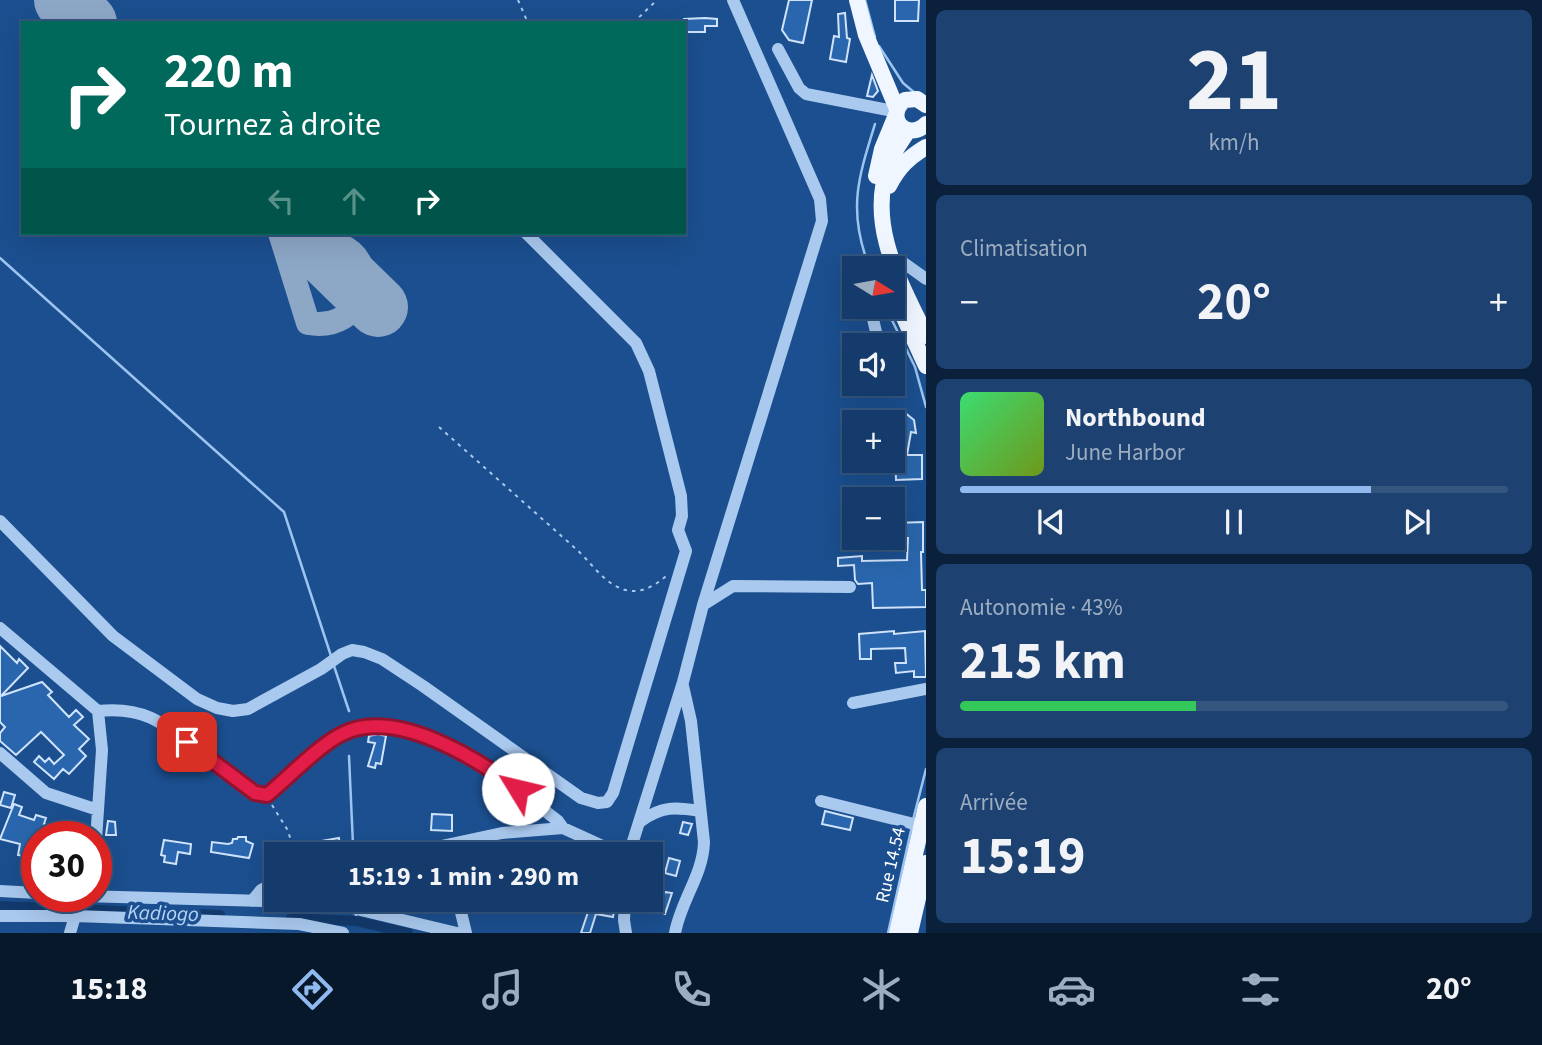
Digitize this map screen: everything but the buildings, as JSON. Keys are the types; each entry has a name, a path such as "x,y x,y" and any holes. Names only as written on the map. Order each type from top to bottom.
{"main road":[{"path":"857,0 866,35 887,82 900,126 919,130 888,165 877,256"},
{"path":"878,59 903,87 924,103"},
{"path":"875,256 872,201 882,149 894,111 905,100 924,103"},
{"path":"882,205 898,169 926,147"},
{"path":"905,295 926,336"},
{"path":"904,319 926,366"},
{"name":"Rue 14.54","path":"897,933 924,815"},
{"name":"Rue 14.54","path":"910,933 926,863"}],"street":[{"path":"633,842 703,605 822,221 820,199 733,0"},
{"path":"778,49 799,88 806,94 894,111"},
{"path":"0,521 113,636 197,699 217,708 248,709 321,669 342,654 352,650 364,652 382,659 580,798 598,803 607,802 614,793 686,551 678,530 682,516 681,496 649,371 636,343 528,235"},
{"path":"905,262 926,279"},
{"path":"703,605 733,586 850,587"},
{"path":"0,628 98,711 131,711 148,715 173,730 255,793 267,795 338,735 353,729 393,727 426,737 493,771 558,821 563,828"},
{"path":"675,933 682,907 704,858 691,721 682,682"},
{"path":"853,703 926,689"},
{"path":"97,821 102,750 98,711"},
{"path":"0,753 46,793 98,810"},
{"path":"821,801 924,815"},
{"path":"641,821 655,811 670,808 700,811"},
{"path":"477,842 502,833 563,828 594,842"},
{"path":"252,901 264,888"},
{"path":"0,891 21,892"},
{"path":"112,897 344,906 457,933"},
{"path":"461,912 466,933"},
{"path":"624,912 626,933"},
{"path":"0,916 299,924 343,933"},
{"path":"70,933 75,916"}],"path":[{"path":"518,0 527,21"},
{"path":"635,21 657,0"},
{"path":"439,427 610,583 622,590 649,588 674,569"},
{"path":"267,795 292,842"}],"waterway":[{"path":"865,0 875,37"},
{"path":"879,46 903,83 915,93"},
{"path":"865,256 858,224 858,192 875,124"},
{"path":"0,258 284,512 331,656"},
{"path":"891,319 915,367 926,407"},
{"path":"334,666 349,711"},
{"path":"349,756 353,842"},
{"path":"913,820 926,769"},
{"path":"888,933 912,826"},
{"name":"Kadiogo","path":"0,906 220,915"},
{"name":"Kadiogo","path":"356,913 356,921"},
{"name":"Kadiogo","path":"291,918 356,921 408,933"}],"taxiway":[{"path":"281,235 308,323 328,323 344,317 355,307 362,294 364,279 361,265 353,253 336,244 311,242"}],"runway":[{"path":"64,0 85,21"},
{"path":"304,235 378,307"}],"route":[{"path":"187,742 255,793 267,795 338,735 353,729 393,727 443,744 493,771 518,789"}]}
